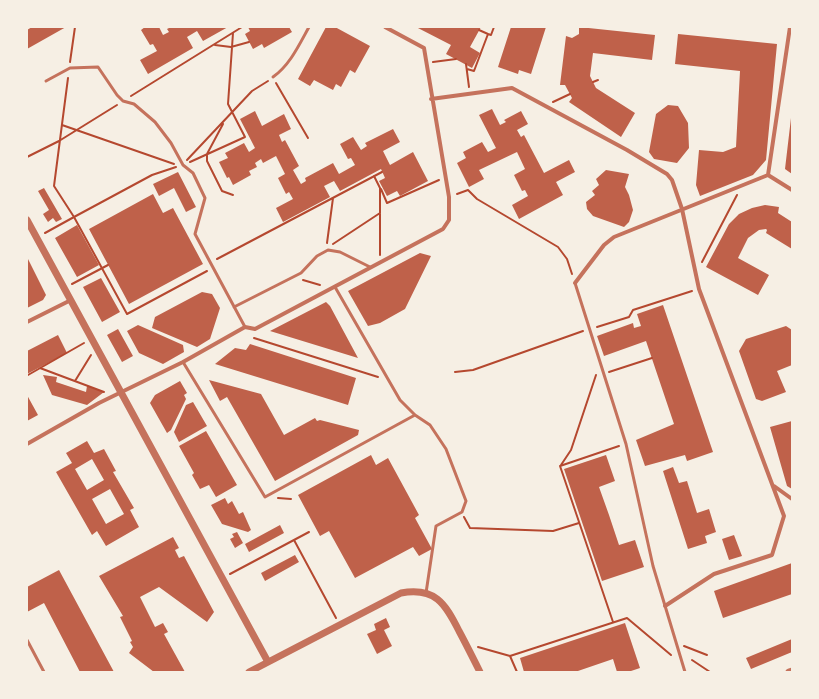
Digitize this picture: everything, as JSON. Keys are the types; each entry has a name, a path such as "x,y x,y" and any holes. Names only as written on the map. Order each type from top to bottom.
{"street":[{"path":"27,444 99,403 119,395 183,362 245,327 255,329 444,229 449,220 449,197 431,99 424,48 385,27"},
{"path":"768,175 790,27"},
{"path":"431,99 512,88 620,146 667,174 672,180 682,209 699,289 784,516 772,554 714,574 665,606"},
{"path":"575,283 604,245 614,237 768,175"},
{"path":"768,175 792,190"},
{"path":"27,220 94,342 119,395 268,662"},
{"path":"27,322 71,300"},
{"path":"774,486 792,499"},
{"path":"249,672 401,593 413,591 426,593 437,598 447,607 480,672"}],"lane":[{"path":"273,77 280,73 296,51 309,27"},
{"path":"46,82 70,68 98,67 117,96 123,101 134,104 155,122 171,143 183,165 192,173 205,198 195,234 245,327"},
{"path":"234,307 301,273 318,256 328,250 340,252 370,267"},
{"path":"575,283 626,444 653,566 685,672"},
{"path":"335,287 400,400 415,416 430,425 446,449 466,501 462,512 436,526 426,593"},
{"path":"183,362 265,497 415,416"},
{"path":"27,640 44,672"}],"path":[{"path":"74,27 54,186 74,216 127,314 213,268"},
{"path":"140,91 242,27"},
{"path":"479,30 491,35 494,27"},
{"path":"37,238 74,216 152,175 183,165 245,137 228,104 233,33"},
{"path":"467,69 474,71 488,34"},
{"path":"214,45 231,47 249,42"},
{"path":"426,63 456,59"},
{"path":"466,64 470,94"},
{"path":"183,165 193,152 252,91 273,77 308,138"},
{"path":"593,82 598,80"},
{"path":"559,99 570,94"},
{"path":"27,158 60,141 114,107"},
{"path":"224,121 207,154 207,161 222,191 233,195"},
{"path":"62,125 174,164 183,165"},
{"path":"210,262 382,172"},
{"path":"374,176 387,203 430,184"},
{"path":"695,275 742,186"},
{"path":"380,188 380,262"},
{"path":"449,197 468,190 477,199 558,247 567,259 575,283"},
{"path":"328,250 327,240 333,197"},
{"path":"328,250 335,242 380,213"},
{"path":"64,288 108,265"},
{"path":"295,276 314,284 335,287"},
{"path":"455,372 473,370 629,317 633,310 699,289"},
{"path":"236,332 388,380"},
{"path":"28,375 94,342"},
{"path":"75,381 94,342"},
{"path":"604,374 652,358"},
{"path":"560,466 571,450 600,362"},
{"path":"40,368 119,395"},
{"path":"560,466 626,444"},
{"path":"560,466 613,622"},
{"path":"462,512 470,528 553,531 579,523"},
{"path":"222,578 309,532"},
{"path":"294,540 340,625"},
{"path":"465,643 510,656 627,618 682,663"},
{"path":"675,642 707,655"},
{"path":"510,656 517,672"},
{"path":"692,660 710,672"}],"building":[{"path":"32,27 66,27 27,49 27,30"},
{"path":"145,27 159,27 163,35 169,32 167,29 171,27 228,27 203,41 197,31 187,37 193,48 148,74 140,60 157,51 153,44 150,45 141,30"},
{"path":"248,27 289,27 292,32 264,48 262,44 253,49 245,34 250,31"},
{"path":"326,27 335,27 370,46 355,73 350,70 341,87 336,84 333,90 314,80 310,86 298,79"},
{"path":"416,27 481,27 470,47 480,53 472,68 446,54 451,45"},
{"path":"511,27 546,27 531,74 519,70 518,74 498,67"},
{"path":"579,27 655,35 652,60 593,53 590,76 596,88 635,113 621,137 569,102 572,98 565,85 560,85 566,36 572,38 579,34"},
{"path":"678,34 777,44 766,160 753,175 700,196 696,185 699,150 723,152 736,147 740,71 675,64"},
{"path":"668,105 678,106 688,123 689,148 677,163 654,159 649,152 656,114"},
{"path":"492,109 500,125 506,122 504,120 521,111 528,124 517,130 521,137 524,135 544,173 569,160 575,172 556,182 563,195 519,219 512,205 528,196 525,190 522,191 514,175 525,169 517,152 479,170 484,179 469,187 457,163 466,158 463,152 482,142 488,152 496,148 479,115"},
{"path":"255,111 262,126 284,114 291,129 279,135 282,142 285,140 299,166 293,170 301,184 306,181 305,178 333,163 339,174 355,165 351,158 348,159 340,144 353,137 361,150 367,146 365,143 393,129 400,142 383,151 390,165 413,152 428,181 400,196 397,191 387,196 379,181 385,178 381,169 340,191 334,181 324,186 330,197 283,222 276,208 293,199 289,192 286,194 278,178 285,174 276,156 263,163 261,159 255,163 257,167 249,171 251,175 233,185 229,177 227,178 219,162 228,158 225,153 244,143 249,152 255,148 240,119"},
{"path":"792,118 792,174 785,169"},
{"path":"606,170 629,174 625,187 633,210 629,222 624,227 593,216 587,209 586,202 595,195 592,191 599,185 596,179"},
{"path":"178,172 196,207 186,212 174,188 159,196 153,184"},
{"path":"44,188 62,219 56,222 53,218 48,222 43,214 49,210 38,191"},
{"path":"153,194 163,213 173,208 203,264 129,304 89,229"},
{"path":"765,205 779,207 778,213 792,222 792,249 766,233 766,229 759,230 748,238 738,258 769,275 758,295 706,267 729,224 739,214 752,208"},
{"path":"77,225 99,265 77,277 55,238"},
{"path":"420,253 431,256 405,309 380,323 368,326 348,291"},
{"path":"27,257 46,295 43,300 27,308"},
{"path":"101,278 120,312 102,322 83,287"},
{"path":"202,292 212,294 220,308 210,339 197,347 152,328 155,317"},
{"path":"326,302 330,306 358,358 270,331"},
{"path":"663,305 713,452 687,461 685,455 645,466 636,440 674,424 646,341 604,356 597,336 633,323 634,328 641,326 637,314"},
{"path":"138,325 183,345 184,352 163,364 139,353 127,331"},
{"path":"786,326 792,330 792,365 777,371 786,392 762,401 756,399 739,351 746,339"},
{"path":"118,329 133,356 122,362 107,335"},
{"path":"58,335 67,353 27,374 27,351"},
{"path":"250,344 356,378 348,405 215,364 235,348 246,350"},
{"path":"43,375 57,377 56,382 86,392 87,386 104,392 87,405 52,395"},
{"path":"209,380 261,394 284,435 315,418 317,421 320,420 359,430 358,435 275,481 227,397 220,401"},
{"path":"180,381 187,393 184,395 186,399 171,430 167,433 150,403 155,395"},
{"path":"27,395 38,415 27,421"},
{"path":"193,402 207,426 179,442 174,432 186,405"},
{"path":"792,421 792,489 787,486 770,427"},
{"path":"206,431 237,485 216,497 209,485 200,489 192,475 194,473 179,446"},
{"path":"87,441 94,453 104,449 116,471 113,472 134,508 130,510 139,527 106,546 97,531 92,535 56,472 72,463 66,453","holes":["92,459 104,480 87,490 75,469","110,489 124,514 106,524 92,499"]},
{"path":"371,455 376,465 388,458 419,515 415,518 432,549 419,556 413,547 355,578 329,531 320,536 298,495"},
{"path":"606,455 615,481 599,487 619,545 635,540 644,567 602,581 564,469"},
{"path":"673,467 679,483 687,481 697,513 709,509 716,532 705,536 707,543 688,549 663,471"},
{"path":"225,498 228,504 232,501 239,514 243,512 251,530 248,532 222,524 211,505"},
{"path":"280,525 284,533 249,552 245,544"},
{"path":"237,532 243,543 235,548 230,539 234,537 232,534"},
{"path":"734,535 742,556 729,560 722,539"},
{"path":"173,537 179,548 175,550 179,558 184,556 214,612 207,622 159,587 140,597 155,627 163,623 168,632 164,634 185,672 154,672 129,653 133,647 130,642 132,641 120,617 123,616 99,576"},
{"path":"295,555 299,562 265,581 261,573"},
{"path":"792,563 792,594 723,618 714,591"},
{"path":"59,570 114,672 80,672 44,603 27,612 27,587"},
{"path":"386,618 390,627 384,630 392,646 377,654 367,634 376,630 374,624"},
{"path":"625,623 640,668 628,672 617,672 613,659 575,672 524,672 520,658"},
{"path":"792,639 792,652 751,669 746,658"}]}
